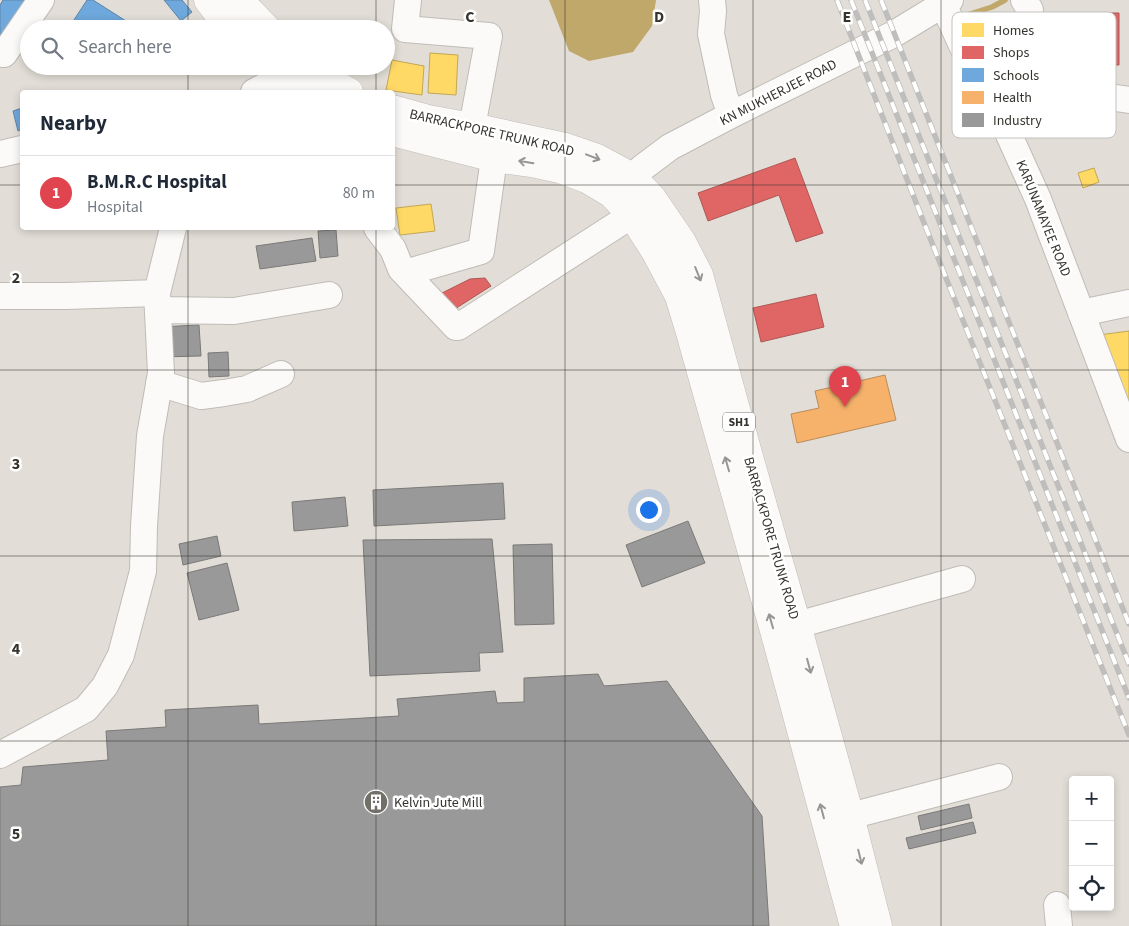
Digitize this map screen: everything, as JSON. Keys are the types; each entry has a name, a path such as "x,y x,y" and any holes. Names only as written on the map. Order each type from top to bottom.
{"main road":[{"path":"208,0 223,20"},
{"path":"239,0 258,20"},
{"path":"319,75 346,90"},
{"name":"BARRACKPORE TRUNK ROAD","path":"395,110 428,119 565,147 597,158 632,176 652,198 682,242 699,275 798,625 878,926"},
{"name":"BARRACKPORE TRUNK ROAD","path":"395,133 494,158 532,162 560,169 587,179 612,194 632,215 655,251 679,296 689,329 854,926"}],"street":[{"path":"27,20 40,0"},
{"path":"408,0 405,30 489,36 472,127"},
{"path":"712,0 714,11 711,34 724,95 731,115"},
{"name":"KN MUKHERJEE ROAD","path":"612,194 670,147 894,34 938,4"},
{"name":"KARUNAMAYEE ROAD","path":"938,4 952,29"},
{"path":"4,54 20,30"},
{"path":"258,90 273,82 293,76"},
{"path":"1116,98 1129,100"},
{"name":"KARUNAMAYEE ROAD","path":"1010,138 1038,199 1128,436"},
{"path":"0,154 20,149"},
{"path":"405,273 481,251 494,158"},
{"path":"378,230 393,249 401,269 456,327 460,327 632,215"},
{"path":"0,755 86,709 105,686 121,655 142,571 150,436 161,373 158,301 173,230"},
{"path":"0,296 66,296 158,301 234,311 329,295"},
{"path":"1081,313 1129,303"},
{"path":"159,383 201,396 247,389 281,374"},
{"path":"798,625 962,579"},
{"path":"850,816 999,777"}],"shaded area":[{"path":"549,0 656,0 652,26 633,52 589,61 569,51"}],"building: Homes":[{"path":"430,53 458,55 456,95 428,93"},
{"path":"395,61 424,66 422,95 386,90 389,75 395,75"},
{"path":"1094,168 1099,182 1083,188 1078,173"},
{"path":"431,204 435,231 400,235 396,208"},
{"path":"1129,331 1129,401 1123,402 1099,335"}],"building: Shops":[{"path":"1116,13 1119,13 1119,65 1116,65"},
{"path":"795,158 823,233 796,242 779,195 708,221 698,193"},
{"path":"485,278 491,286 447,314 438,295 470,279"},
{"path":"816,294 824,327 761,342 753,308"}],"building: Schools":[{"path":"3,0 26,0 0,40 0,5"},
{"path":"87,0 93,0 124,20 74,20"},
{"path":"164,0 182,0 192,12 180,20"},
{"path":"20,109 20,130 18,131 13,111"}],"building: Health":[{"path":"885,375 896,420 797,443 791,414 819,408 815,391"}],"building: Industry":[{"path":"336,230 338,256 320,258 318,231"},
{"path":"312,238 316,261 260,269 256,246"},
{"path":"199,325 201,356 160,357 159,327"},
{"path":"228,352 229,376 209,377 208,353"},
{"path":"503,483 505,519 374,526 373,490"},
{"path":"345,497 348,526 294,531 292,502"},
{"path":"688,521 705,563 642,587 626,545"},
{"path":"217,536 221,556 183,565 179,544"},
{"path":"492,539 503,652 479,653 480,671 370,676 363,540"},
{"path":"552,544 554,624 515,625 513,545"},
{"path":"227,563 239,610 199,620 187,573"},
{"name":"Kelvin Jute Mill","path":"598,674 604,686 667,681 762,816 769,926 0,926 0,787 21,785 23,767 108,760 106,731 166,727 165,710 258,705 259,724 399,716 397,699 495,691 497,703 524,702 524,678"},
{"path":"969,804 972,818 921,830 918,816"},
{"path":"973,822 976,833 909,849 906,838"}],"waterway":[{"path":"976,12 1005,0"}],"railway":[{"path":"837,0 1129,735"},
{"path":"851,0 1129,698"},
{"path":"865,0 1129,664"},
{"path":"881,0 1129,624"}],"place":[{"name":"B.M.R.C Hospital","path":"845,407"},
{"name":"Kelvin Jute Mill","path":"376,802"}]}
